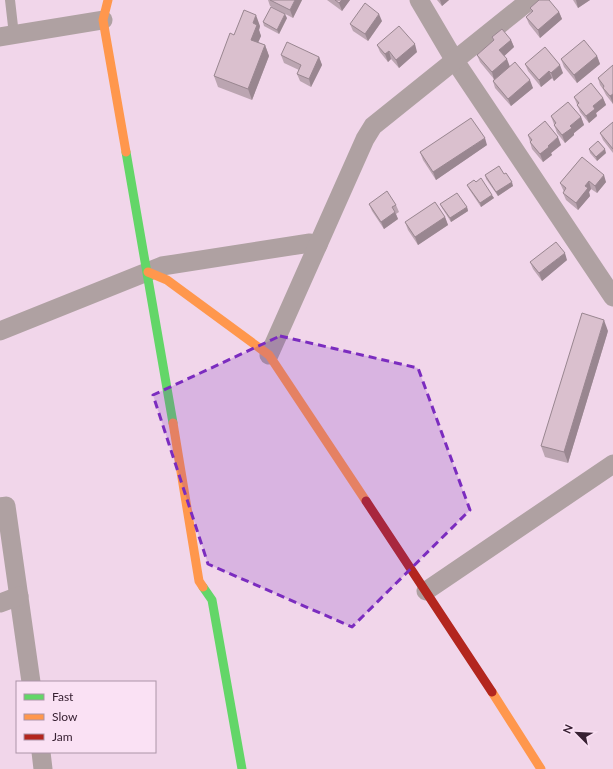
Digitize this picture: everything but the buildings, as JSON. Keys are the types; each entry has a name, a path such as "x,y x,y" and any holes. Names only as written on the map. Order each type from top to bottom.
{"street":[{"path":"108,0 103,20 148,272 199,581 212,600 242,769"},
{"path":"419,0 455,61 613,297"},
{"path":"269,355 365,139 373,126 530,0"},
{"path":"7,36 103,20"},
{"path":"0,331 162,266 310,243 318,245"},
{"path":"148,272 167,280 269,355 426,591 541,769"},
{"path":"426,591 613,464"},
{"path":"0,507 6,506 31,681"},
{"path":"0,603 19,596"},
{"path":"41,753 43,769"}],"lane":[{"path":"7,36 10,0"}],"highlighted area":[{"path":"280,336 418,368 470,510 352,627 208,564 153,395"}],"traffic: fast":[{"path":"126,152 173,423"},
{"path":"203,587 212,600 242,769"}],"traffic: slow":[{"path":"108,0 103,20 126,152"},
{"path":"148,272 167,280 269,355 366,501"},
{"path":"173,423 199,581 203,587"},
{"path":"492,692 541,769"}],"traffic: jam":[{"path":"366,501 492,692"}]}
